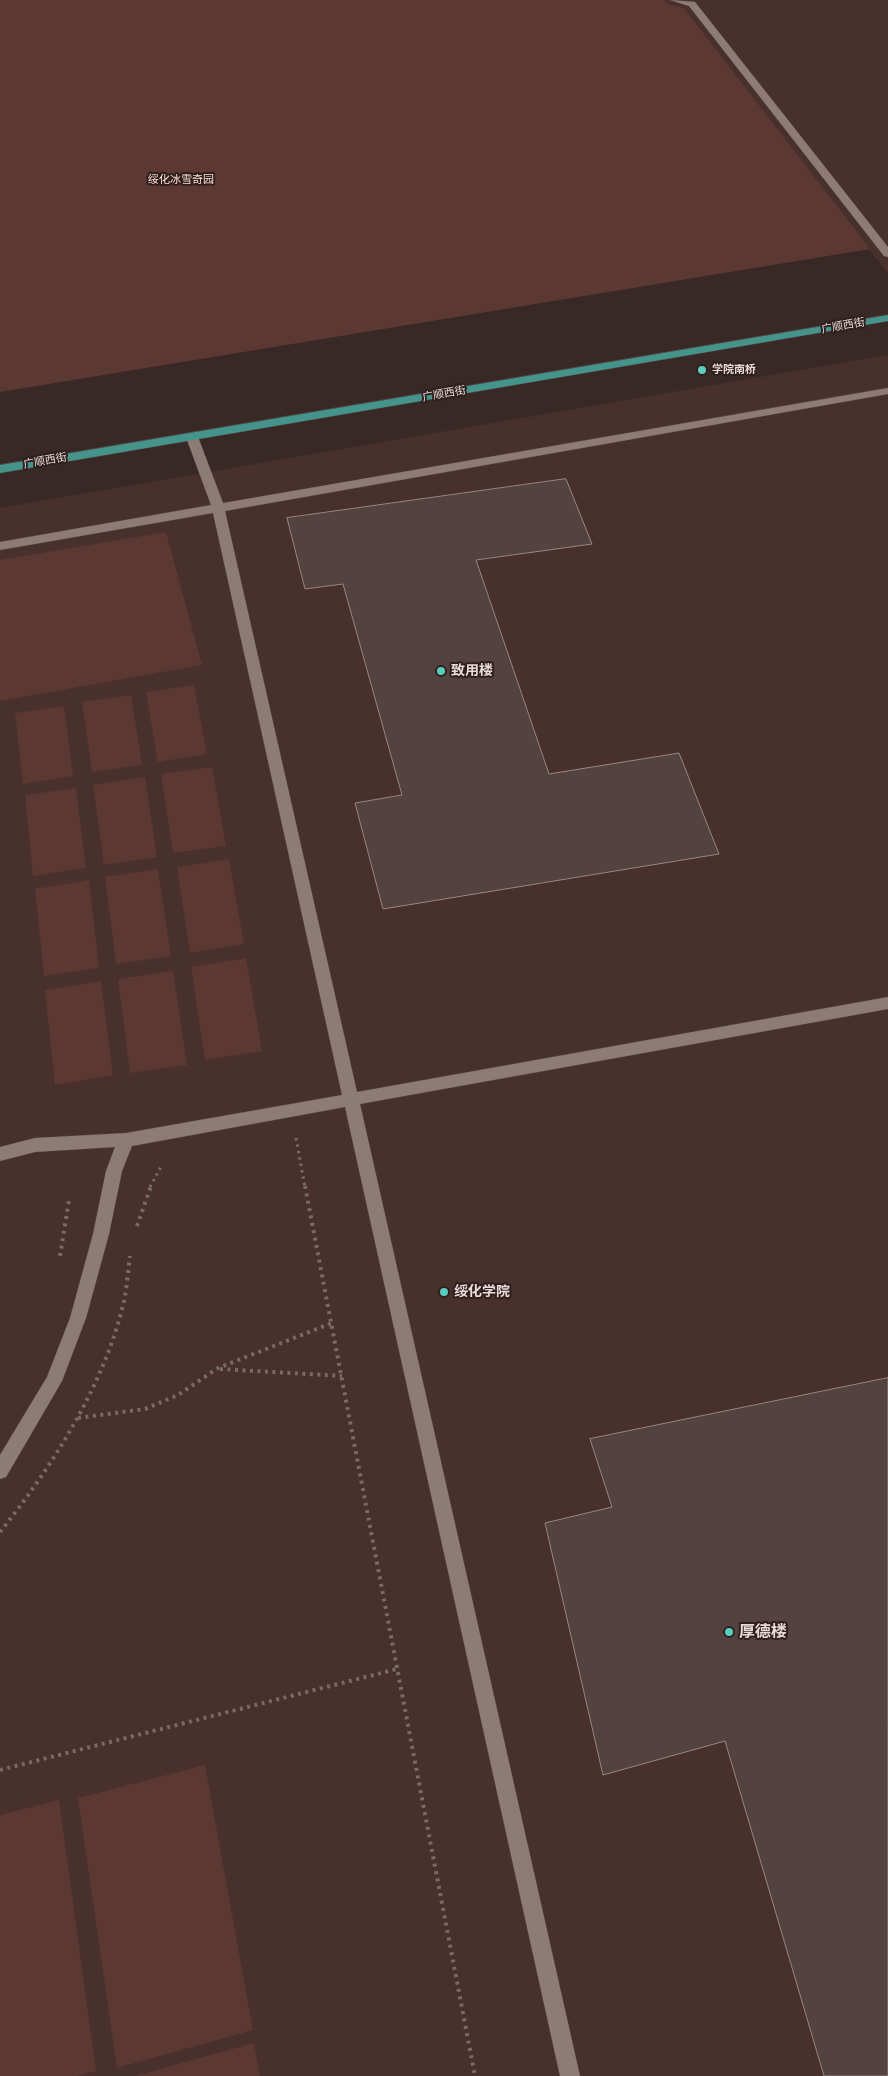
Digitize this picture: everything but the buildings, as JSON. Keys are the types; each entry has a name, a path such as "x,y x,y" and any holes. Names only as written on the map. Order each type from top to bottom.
{"main road":[{"name":"广顺西街","path":"0,469 888,318"}],"lane":[{"path":"675,0 692,4 888,254"},
{"path":"0,546 888,391"},
{"path":"192,437 218,507 570,2076"},
{"path":"0,1154 35,1145 126,1140 888,1002"},
{"path":"0,1471 54,1382 78,1318 102,1234 114,1171 126,1140"}],"path":[{"path":"287,1139 296,1137 474,2076"},
{"path":"135,1233 154,1179 162,1165 168,1162"},
{"path":"59,1262 69,1200"},
{"path":"0,1532 27,1500 70,1433 100,1373 123,1304 131,1250"},
{"path":"78,1418 146,1409 178,1395 218,1368 332,1323"},
{"path":"218,1368 342,1376"},
{"path":"0,1770 397,1669"}],"shaded area":[{"path":"664,0 888,0 888,274 684,8 668,4"},
{"name":"绥化学院","path":"888,355 888,2076 0,2076 0,508"}],"green space":[{"name":"绥化冰雪奇园","path":"0,0 664,0 668,4 684,8 870,249 0,392"},
{"path":"166,532 202,665 0,701 0,560"},
{"path":"194,685 207,754 158,762 146,692"},
{"path":"131,695 142,765 92,772 82,702"},
{"path":"64,706 73,776 23,784 15,713"},
{"path":"212,767 226,846 173,853 161,774"},
{"path":"145,777 157,857 104,865 93,785"},
{"path":"76,788 86,868 33,876 25,795"},
{"path":"229,859 244,944 190,953 177,867"},
{"path":"158,869 171,956 116,964 105,877"},
{"path":"89,880 99,968 44,976 35,889"},
{"path":"246,958 262,1051 205,1060 191,967"},
{"path":"173,971 187,1065 130,1073 118,979"},
{"path":"101,981 113,1075 55,1085 45,990"},
{"path":"205,1765 253,2030 117,2068 78,1798"},
{"path":"59,1800 96,2071 77,2076 0,2076 0,1815"},
{"path":"254,2043 260,2076 135,2076"}],"place":[{"name":"学院南桥","path":"702,370"},
{"name":"致用楼","path":"441,671"},
{"name":"绥化学院","path":"444,1292"},
{"name":"厚德楼","path":"729,1632"}]}
